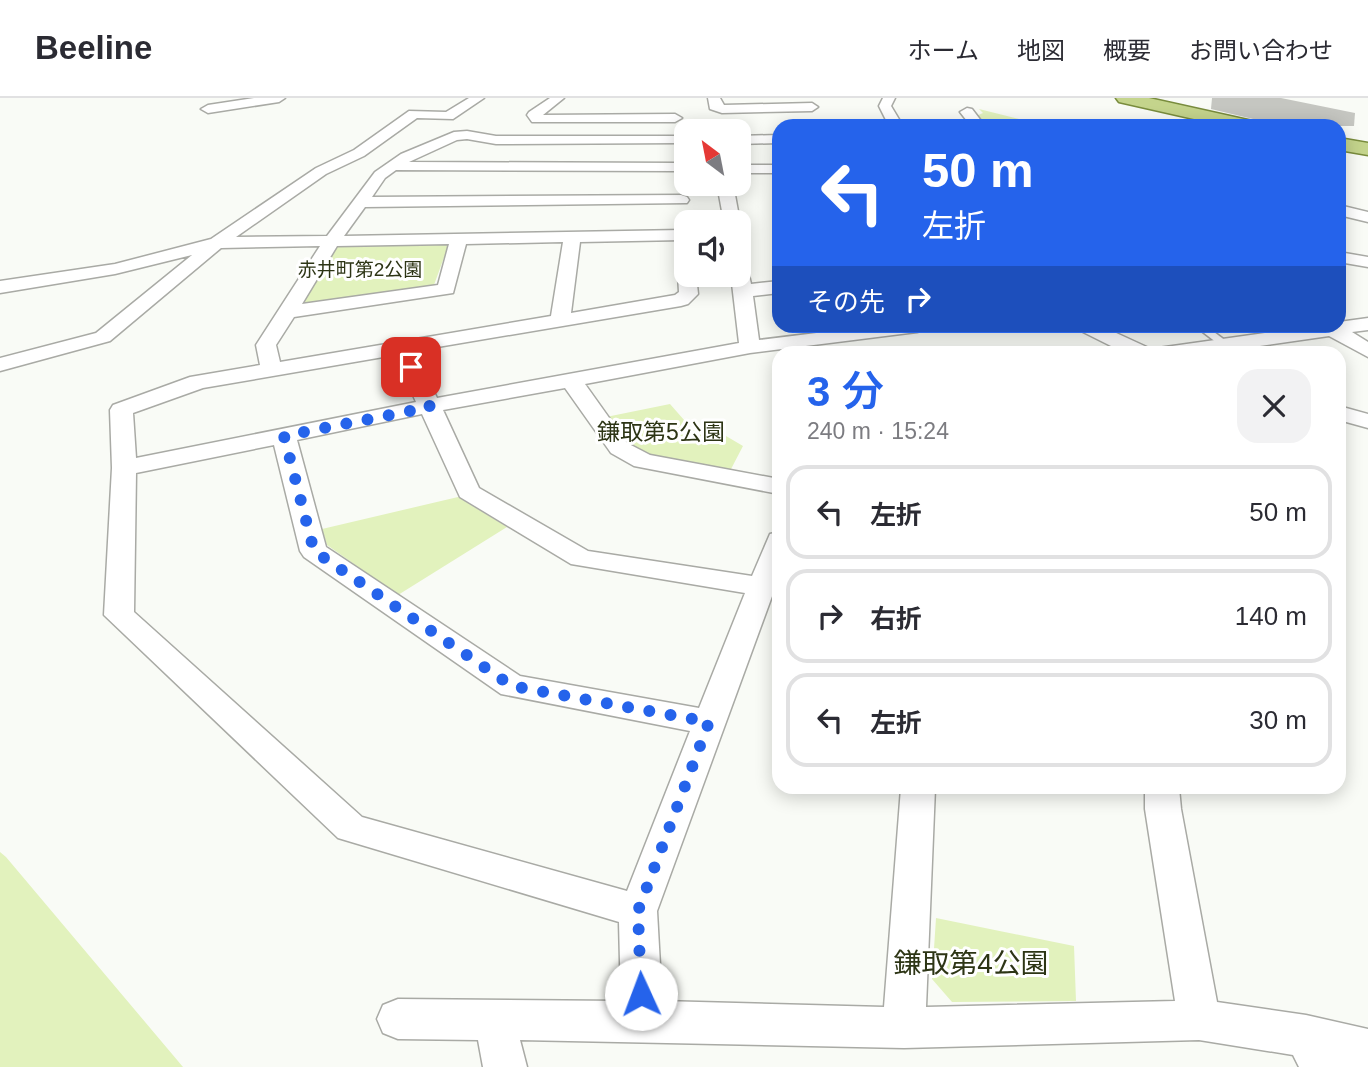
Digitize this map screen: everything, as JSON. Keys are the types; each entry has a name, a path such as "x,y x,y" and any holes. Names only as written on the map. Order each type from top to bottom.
{"main road":[{"path":"1125,98 1219,119"},
{"path":"1346,145 1368,149"}],"street":[{"path":"208,109 279,98"},
{"path":"0,365 25,355 80,345 103,337 217,243 321,171 359,153 414,114 448,116 478,98"},
{"path":"558,98 534,115 537,120 675,118 675,99"},
{"path":"714,98 715,106 722,108 812,107"},
{"path":"889,98 885,106 892,119"},
{"path":"967,112 972,119"},
{"path":"271,369 266,345 332,241 380,175 391,166 454,136 467,135 496,140 674,140"},
{"path":"751,140 772,139"},
{"path":"391,166 681,200"},
{"path":"751,169 772,169"},
{"path":"681,196 682,210"},
{"path":"0,287 115,269 217,243 572,237 681,200"},
{"path":"360,202 681,200"},
{"path":"1346,212 1368,217"},
{"path":"561,318 572,237"},
{"path":"286,312 446,289 459,238"},
{"path":"1346,258 1368,262"},
{"path":"638,911 351,828 119,615 124,468 121,410 198,382 561,318 681,300 689,294 688,287"},
{"path":"742,287 750,347"},
{"path":"743,291 772,288"},
{"path":"1346,327 1368,324"},
{"path":"124,468 750,347 861,333"},
{"path":"1101,333 1128,346"},
{"path":"1211,346 1303,333"},
{"path":"1339,333 1368,351"},
{"path":"402,347 469,492 581,558 760,586"},
{"path":"572,380 619,448 643,461 772,486"},
{"path":"1346,415 1368,421"},
{"path":"284,436 314,551 512,686 709,722"},
{"path":"642,1021 638,911 772,557"},
{"path":"904,1028 918,794"},
{"path":"1162,794 1199,1020"},
{"path":"397,1019 642,1021 904,1028 1199,1020 1313,1051 1368,1050"},
{"path":"495,1021 505,1067"}],"lane":[{"path":"1210,333 1225,344"}],"green space":[{"path":"979,109 1019,119 979,119 976,116 983,113"},
{"name":"赤井町第2公園","path":"450,241 434,285 305,307 298,304 339,244"},
{"name":"鎌取第5公園","path":"670,404 692,429 699,433 726,436 743,446 730,471 648,456 628,447 606,417"},
{"path":"458,497 507,527 398,595 327,545 322,529"},
{"path":"0,852 6,857 183,1067 0,1067"},
{"name":"鎌取第4公園","path":"936,918 1074,946 1076,1001 952,1002 932,979"}],"building":[{"path":"1212,98 1281,98 1355,113 1354,126 1346,126 1346,119 1253,119 1211,109"}],"route":[{"path":"411,367 430,407 284,436 314,551 512,686 709,722 638,911 641,994"}]}
